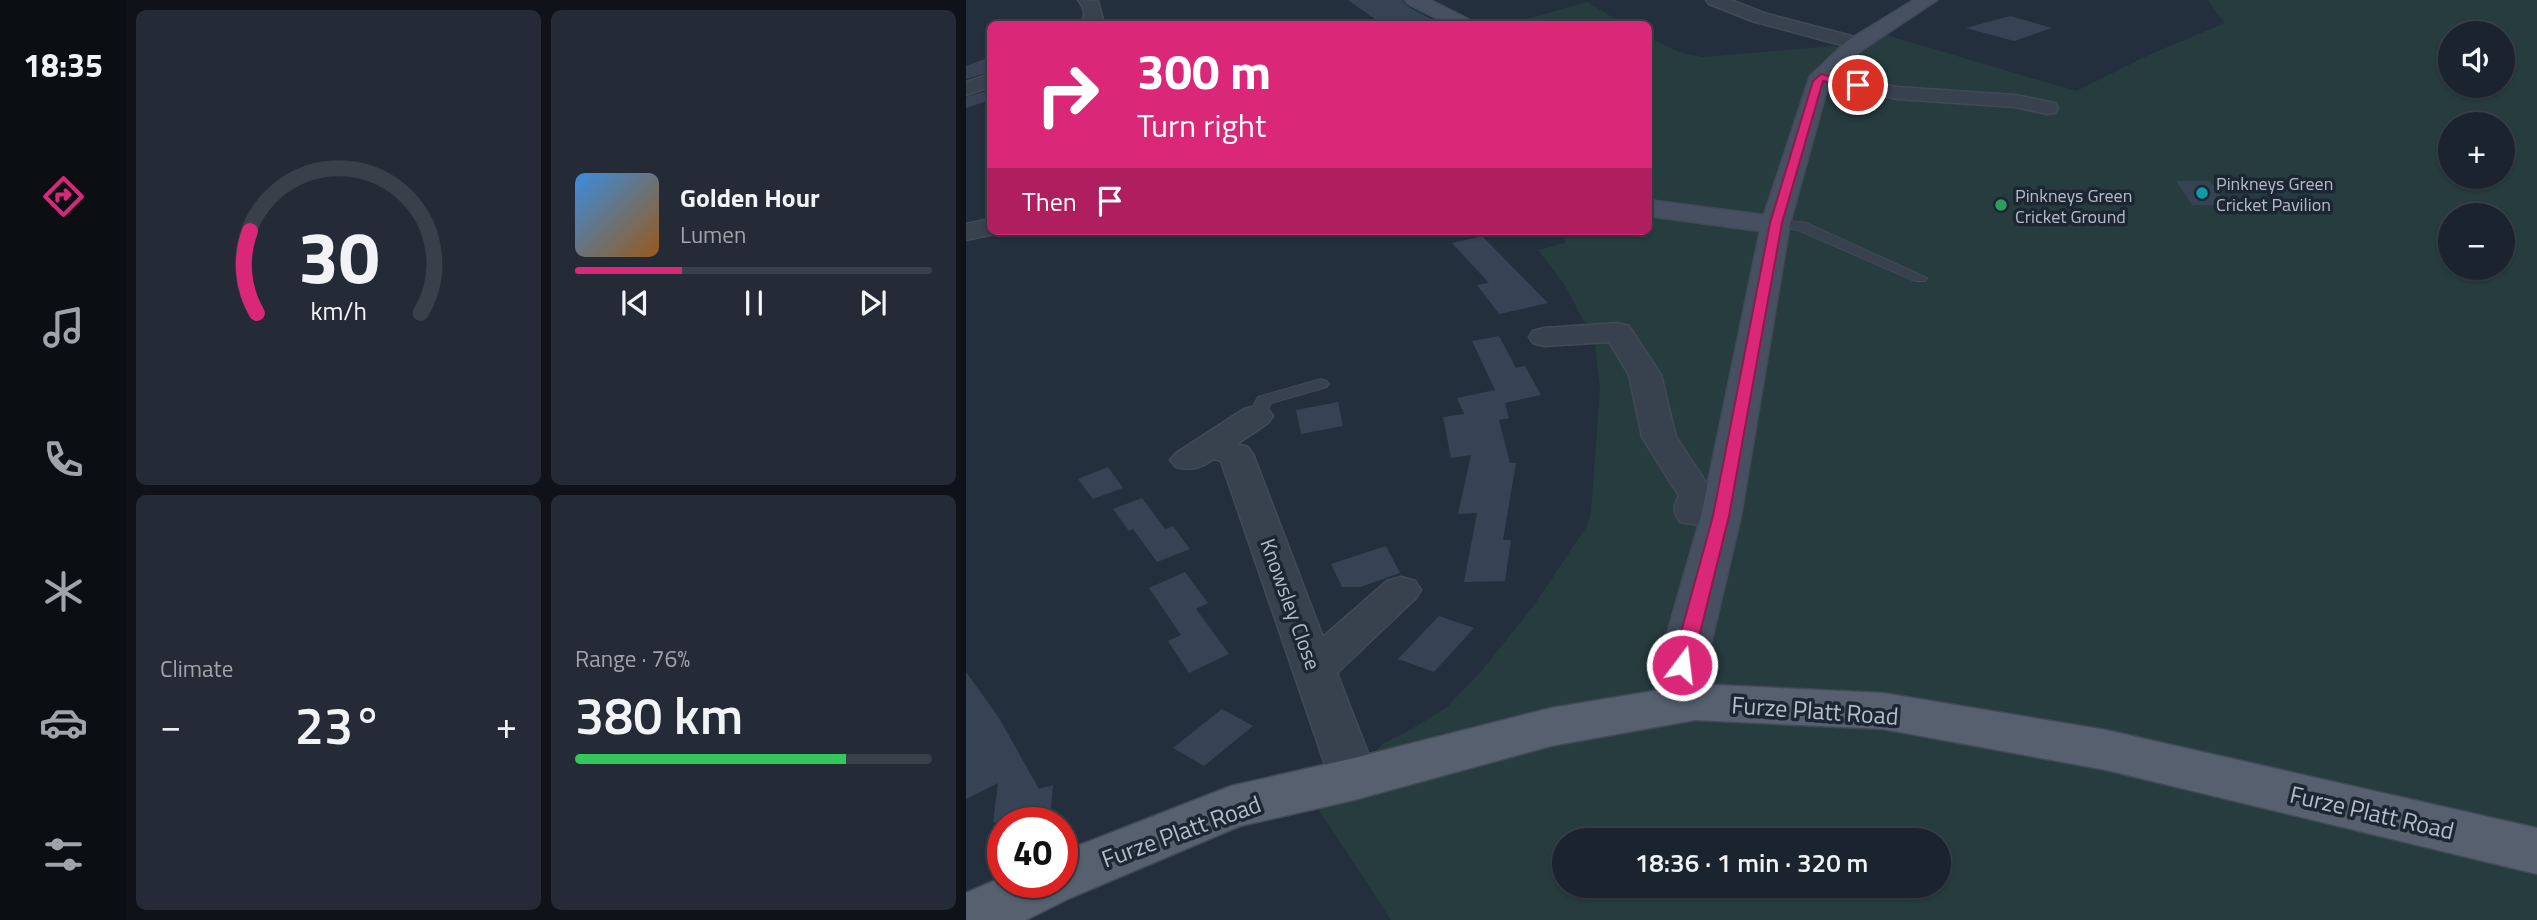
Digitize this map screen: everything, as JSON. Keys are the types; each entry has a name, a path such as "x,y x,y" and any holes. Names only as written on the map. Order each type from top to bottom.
{"main road":[{"name":"Furze Platt Road","path":"1078,870 1231,807 1354,779 1551,727 1695,702 1883,711 1975,727 2201,771 2537,852"},
{"path":"967,920 1015,898"}],"street":[{"path":"1087,0 1092,5 1093,21"},
{"path":"1415,0 1457,21"},
{"path":"1715,0 1758,18 1856,43"},
{"path":"1695,702 1682,665 1721,516 1776,224 1821,77 1856,43 1927,0"},
{"path":"1821,77 1897,93 2015,101 2047,108"},
{"path":"966,89 987,81"},
{"path":"1652,208 1776,224"},
{"path":"966,232 987,228"},
{"path":"1544,337 1618,332 1645,375 1660,437 1697,496 1693,504 1693,514 1721,516"},
{"name":"Knowsley Close","path":"1256,416 1199,453 1236,454 1354,779"},
{"path":"1315,668 1401,590"}],"lane":[{"path":"1776,224 1801,226 1920,278"},
{"path":"1256,416 1265,400 1321,384"}],"green space":[{"path":"2207,0 2537,0 2537,920 1391,920 1317,807 1383,744 1448,706 1483,669 1532,608 1588,524 1600,390 1595,342 1564,284 1538,250 1565,243 1564,235 1652,235 1652,39 1682,53 1702,57 1833,46 1848,49 1879,33 2076,91 2153,53 2225,23"},
{"path":"1588,2 1618,21 1518,21"}],"building":[{"path":"1348,0 1402,0 1407,6 1431,19 1411,21 1378,21"},
{"path":"2010,16 2052,28 2014,41 1966,28"},
{"path":"987,58 987,73 966,79 966,66"},
{"path":"987,91 987,101 966,108 966,97"},
{"name":"Pinkneys Green Cricket Pavilion","path":"2176,181 2210,181 2228,205 2192,205"},
{"path":"1482,236 1548,303 1499,314 1477,285 1489,283 1452,243"},
{"path":"1499,336 1516,368 1525,366 1541,395 1505,403 1509,418 1499,420 1510,463 1516,463 1503,540 1511,540 1505,581 1464,582 1477,513 1458,514 1471,455 1451,458 1443,417 1464,414 1457,398 1495,390 1472,341"},
{"path":"1338,402 1343,426 1301,434 1296,410"},
{"path":"1108,467 1123,488 1093,499 1078,479"},
{"path":"1142,498 1165,529 1173,526 1190,549 1157,562 1133,529 1129,531 1113,509"},
{"path":"1386,546 1400,573 1360,587 1342,587 1331,564"},
{"path":"1185,572 1208,603 1196,609 1229,654 1189,673 1168,641 1181,635 1149,588"},
{"path":"1439,616 1474,628 1434,672 1398,659"},
{"path":"966,672 999,718 1039,789 1053,785 1051,807 995,807 998,783 966,799"},
{"path":"1222,709 1253,726 1204,766 1173,748"}],"place":[{"name":"Pinkneys Green Cricket Pavilion","path":"2202,193"},
{"name":"Pinkneys Green Cricket Ground","path":"2001,205"}],"route":[{"path":"1682,665 1721,516 1776,223 1818,81 1821,77 1858,85"}]}
